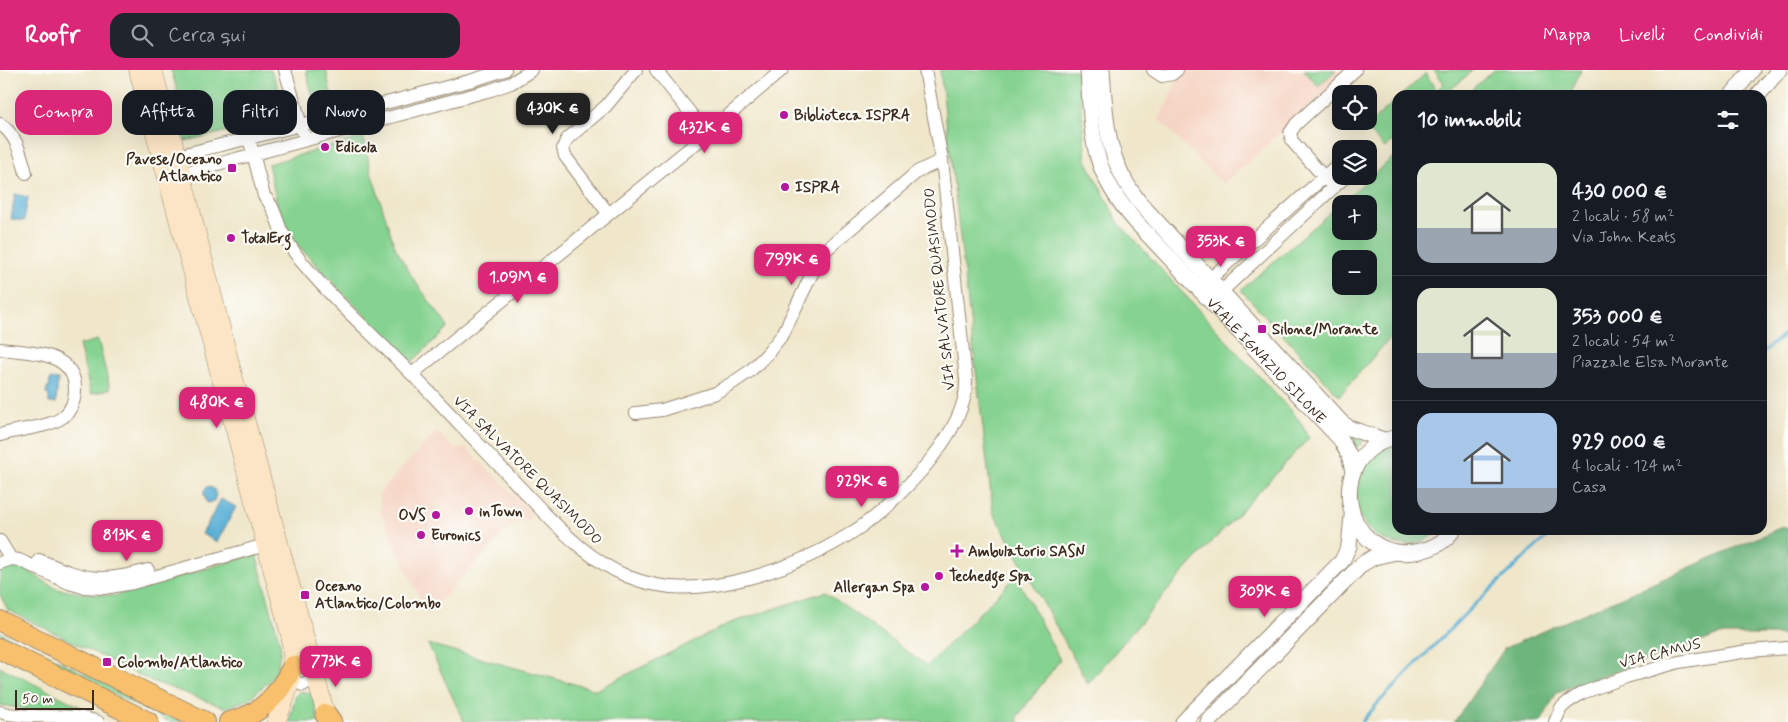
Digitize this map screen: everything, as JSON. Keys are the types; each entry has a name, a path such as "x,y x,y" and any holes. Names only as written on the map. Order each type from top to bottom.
{"main road":[{"path":"138,70 172,167 227,352 329,720"},
{"path":"153,70 172,167 264,541 288,629 292,674 276,722"},
{"path":"2,620 204,722"},
{"path":"0,649 148,722"},
{"path":"230,722 254,713 267,704 292,674"}],"street":[{"path":"285,70 305,139"},
{"path":"172,167 248,138 474,80 505,70"},
{"path":"172,167 253,154 497,88 514,81 532,70"},
{"path":"608,213 565,156 563,148 566,139 606,106 636,70"},
{"path":"656,70 707,134"},
{"path":"412,374 707,134 782,70"},
{"name":"VIA SALVATORE QUASIMODO","path":"248,138 264,196 270,201 281,230 297,255 337,301 412,374 566,535 594,559 617,573 646,584 694,588 728,583 790,565 831,546 881,510 914,477 937,451 960,413 965,398 966,379 942,160 925,70"},
{"name":"VIALE IGNAZIO SILONE","path":"1088,70 1095,148 1102,173 1111,191 1131,216 1342,440 1349,455 1353,471"},
{"name":"VIALE IGNAZIO SILONE","path":"1102,70 1108,136 1113,157 1122,179 1143,208 1222,291 1341,422 1349,428 1391,438"},
{"path":"1153,70 1162,76 1172,74 1177,70"},
{"path":"1222,291 1334,187 1292,141 1290,133 1296,124 1355,70"},
{"path":"1736,90 1752,70"},
{"path":"1762,90 1779,70"},
{"path":"0,124 17,143 26,173"},
{"path":"636,413 659,411 709,395 727,387 746,375 768,354 781,337 817,263 827,249 917,172 942,160"},
{"path":"1210,279 1332,170"},
{"path":"0,349 44,355 59,360 71,371 75,389 70,408 62,418 0,435"},
{"path":"1183,722 1339,565 1349,546 1352,516 1348,494 1353,471 1369,449 1391,438"},
{"path":"1352,516 1365,536 1380,546 1396,552"},
{"path":"1208,722 1362,564 1374,556 1396,552 1420,551 1432,547 1448,535"},
{"path":"0,541 4,558 21,553 71,574 95,578 154,573 264,541"},
{"name":"VIA CAMUS","path":"1555,722 1562,708 1582,693 1626,677 1679,662 1788,648"},
{"path":"292,674 299,685 306,683 312,678 314,671"},
{"path":"0,712 14,720"},
{"path":"0,720 74,717 98,722"}],"shaded area":[{"path":"1181,70 1347,70 1302,114 1223,184 1158,119 1165,108"},
{"path":"437,431 455,450 466,448 531,511 529,520 517,521 427,614 381,513 379,493"}],"green space":[{"path":"171,70 271,70 279,90 223,90 223,132 213,135 213,90 177,90"},
{"path":"306,70 326,70 330,90 311,90"},
{"path":"940,70 1078,70 1086,160 1118,222 1299,420 1309,438 1182,574 1088,684 993,512"},
{"path":"1304,70 1336,70 1318,86"},
{"path":"1434,70 1473,70 1451,90 1437,90 1444,83"},
{"path":"1494,70 1581,70 1572,90 1471,90"},
{"path":"1426,73 1435,90 1407,90"},
{"path":"1392,104 1392,142 1385,148 1367,130 1377,130 1377,117"},
{"path":"183,135 211,135 185,141"},
{"path":"363,137 372,175 395,247 412,277 448,327 412,362 294,241 278,208 268,164"},
{"path":"1392,158 1392,336 1339,396 1241,290 1332,211 1332,240 1377,240 1377,195 1350,195 1361,185 1377,185 1377,171"},
{"path":"98,340 110,389 91,394 79,345"},
{"path":"1327,414 1345,432 1362,441 1362,443 1354,450"},
{"path":"1392,447 1392,535 1432,535 1420,542 1400,544 1383,539 1368,528 1358,513 1355,495 1359,477 1371,459"},
{"path":"1782,527 1788,528 1788,635 1720,635 1557,692 1541,722 1454,722 1505,648"},
{"path":"256,554 281,647 276,675 249,699 226,708 149,680 8,610 0,595 0,573 7,566 20,566 57,589 114,596"},
{"path":"1016,576 1060,660 1017,717 1019,722 464,722 428,644 596,690 728,624 825,592 927,666"},
{"path":"0,632 184,722 170,722 0,638"},
{"path":"0,667 93,713 68,709 31,710 0,705"},
{"path":"300,691 313,694 318,722 289,722 296,695"}],"water":[{"path":"15,194 28,197 24,221 11,219"},
{"path":"50,379 58,380 56,403 49,403 49,395 46,394"},
{"path":"208,486 214,489 216,495 214,501 207,503 204,490"},
{"path":"221,499 236,507 217,542 202,534"}],"waterway":[{"path":"1767,349 1788,331"},
{"path":"1362,722 1378,703 1469,610 1549,535"}],"place":[{"name":"Biblioteca ISPRA","path":"784,115"},
{"name":"Edicola","path":"325,147"},
{"name":"Pavese/Oceano Atlantico","path":"232,168"},
{"name":"ISPRA","path":"785,187"},
{"name":"TotalErg","path":"231,238"},
{"name":"Silone/Morante","path":"1262,329"},
{"name":"inTown","path":"469,511"},
{"name":"OVS","path":"436,515"},
{"name":"Euronics","path":"421,535"},
{"name":"Ambulatorio SASN","path":"957,551"},
{"name":"Techedge Spa","path":"939,576"},
{"name":"Allergan Spa","path":"925,587"},
{"name":"Oceano Atlantico/Colombo","path":"305,595"},
{"name":"Colombo/Atlantico","path":"107,662"}]}
